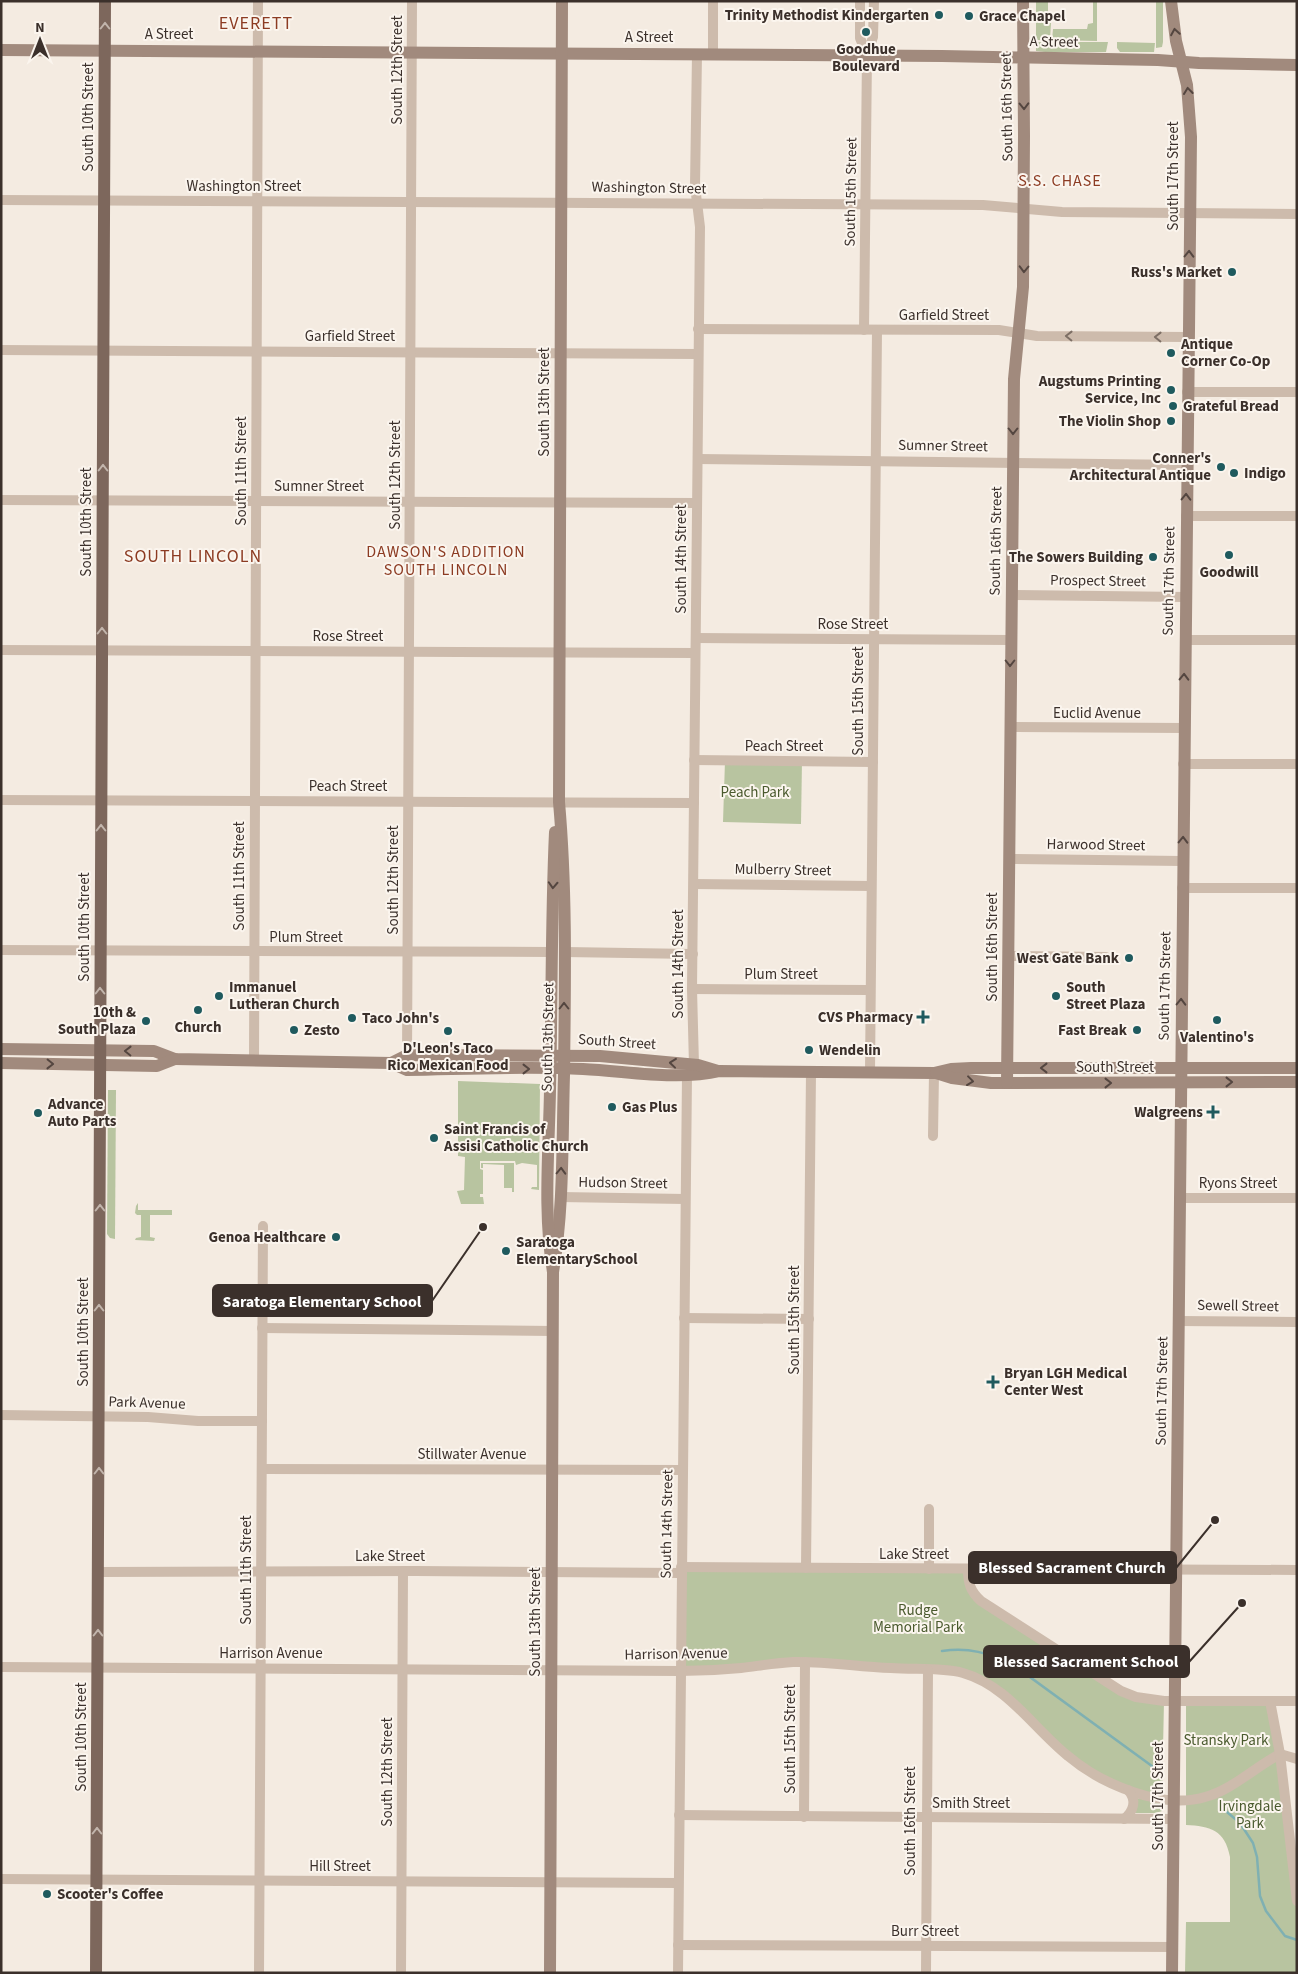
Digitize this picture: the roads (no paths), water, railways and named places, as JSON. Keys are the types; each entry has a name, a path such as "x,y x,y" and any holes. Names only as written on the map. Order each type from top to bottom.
{"main road":[{"name":"South 10th Street","path":"96,1973 104,1"},
{"name":"South 13th Street","path":"550,1973 553,1272 557,1246 560,1197 565,952 565,901 559,802 562,1"},
{"name":"South 16th Street","path":"1007,1083 1014,379 1023,287 1022,1"},
{"name":"South 17th Street","path":"1171,1 1176,41 1189,102 1172,1973"},
{"name":"A Street","path":"1,50 713,54 1158,60 1297,65"},
{"name":"South 13th Street","path":"553,1272 548,1247 551,952 555,830 559,802"},
{"name":"South Street","path":"1,1050 154,1051 175,1059 391,1063 407,1070 550,1068 934,1073 951,1069 1007,1068 1297,1068"},
{"name":"South Street","path":"391,1063 407,1055 564,1055 623,1057 690,1070"},
{"name":"South Street","path":"1,1063 157,1066 175,1059"},
{"name":"South Street","path":"934,1073 970,1081 1007,1083 1297,1082"}],"street":[{"name":"South 11th Street","path":"254,1060 258,1"},
{"name":"South 12th Street","path":"407,1070 412,1"},
{"path":"713,1 713,54"},
{"path":"860,1 860,38 867,56"},
{"path":"867,56 873,37 874,1"},
{"name":"South 14th Street","path":"678,1973 685,1199 692,1020 694,884 700,227 696,186 697,54"},
{"name":"South 15th Street","path":"864,330 867,56"},
{"name":"Washington Street","path":"1,200 983,205 1062,212 1297,214"},
{"name":"Garfield Street","path":"698,329 999,330 1037,336 1188,338"},
{"name":"South 15th Street","path":"870,1072 877,330"},
{"name":"Garfield Street","path":"1,350 698,354"},
{"path":"1187,392 1297,392"},
{"name":"Sumner Street","path":"698,459 1187,464"},
{"name":"Sumner Street","path":"1,500 696,503"},
{"path":"1186,516 1297,516"},
{"name":"Prospect Street","path":"1011,595 1185,597"},
{"name":"Rose Street","path":"696,638 1011,640"},
{"path":"1185,640 1297,640"},
{"name":"Rose Street","path":"1,650 696,653"},
{"name":"Euclid Avenue","path":"1010,727 1184,728"},
{"name":"Peach Street","path":"694,760 873,762"},
{"path":"1184,764 1297,764"},
{"name":"Peach Street","path":"1,800 694,803"},
{"name":"Harwood Street","path":"1009,859 1182,860"},
{"name":"Mulberry Street","path":"694,884 871,886"},
{"path":"1182,888 1297,888"},
{"name":"Plum Street","path":"1,950 551,952"},
{"path":"565,952 693,954"},
{"path":"1008,956 1106,957"},
{"name":"Plum Street","path":"692,989 870,990"},
{"name":"South 15th Street","path":"806,1568 810,1072"},
{"path":"933,1136 934,1073"},
{"name":"Hudson Street","path":"560,1197 685,1199"},
{"name":"Ryons Street","path":"1179,1198 1297,1198"},
{"name":"South 11th Street","path":"259,1973 263,1226"},
{"path":"684,1318 809,1319"},
{"name":"Sewell Street","path":"1179,1321 1297,1322"},
{"path":"262,1328 553,1331"},
{"name":"Park Avenue","path":"1,1415 262,1421"},
{"name":"Stillwater Avenue","path":"262,1468 682,1470"},
{"path":"929,1509 929,1569"},
{"name":"Lake Street","path":"98,1572 551,1572 806,1568 1297,1570"},
{"path":"968,1569 970,1587 981,1601 1121,1691 1146,1699 1175,1701 1297,1701"},
{"name":"South 12th Street","path":"401,1973 403,1571"},
{"name":"South 15th Street","path":"804,1817 805,1662"},
{"name":"Harrison Avenue","path":"1,1667 680,1671 805,1662 953,1671 970,1675 987,1683 1006,1696 1068,1756 1085,1769 1128,1790 1150,1797 1193,1800 1210,1796 1280,1754"},
{"name":"South 16th Street","path":"926,1973 928,1670"},
{"path":"1270,1701 1273,1722 1277,1731 1297,1901"},
{"path":"1280,1754 1297,1759"},
{"path":"1124,1819 1134,1806 1132,1795 1128,1790"},
{"name":"Smith Street","path":"679,1816 1174,1819"},
{"name":"Hill Street","path":"1,1879 678,1883"},
{"name":"Burr Street","path":"678,1945 1173,1947"}],"waterway":[{"path":"942,1651 970,1650 1012,1664 1156,1769"},
{"path":"1221,1807 1240,1823 1253,1843 1257,1857 1260,1896 1266,1911 1285,1936 1297,1940"}],"place":[{"name":"Trinity Methodist Kindergarten","path":"939,15"},
{"name":"Grace Chapel","path":"969,16"},
{"name":"Goodhue Boulevard","path":"866,32"},
{"name":"Russ's Market","path":"1232,272"},
{"name":"Antique Corner Co-Op","path":"1171,353"},
{"name":"Augstums Printing Service, Inc","path":"1171,390"},
{"name":"Grateful Bread","path":"1173,406"},
{"name":"The Violin Shop","path":"1171,421"},
{"name":"Conner's Architectural Antique","path":"1221,467"},
{"name":"Indigo","path":"1234,473"},
{"name":"Goodwill","path":"1229,555"},
{"name":"The Sowers Building","path":"1153,557"},
{"name":"West Gate Bank","path":"1129,958"},
{"name":"Immanuel Lutheran Church","path":"219,996"},
{"name":"South Street Plaza","path":"1056,996"},
{"name":"Church","path":"198,1010"},
{"name":"CVS Pharmacy","path":"923,1017"},
{"name":"Taco John's","path":"352,1018"},
{"name":"Valentino's","path":"1217,1020"},
{"name":"10th & South Plaza","path":"146,1021"},
{"name":"Zesto","path":"294,1030"},
{"name":"Fast Break","path":"1137,1030"},
{"name":"D'Leon's Taco Rico Mexican Food","path":"448,1031"},
{"name":"Wendelin","path":"809,1050"},
{"name":"Gas Plus","path":"612,1107"},
{"name":"Walgreens","path":"1213,1112"},
{"name":"Advance Auto Parts","path":"38,1113"},
{"name":"Saint Francis of Assisi Catholic Church","path":"434,1138"},
{"name":"Saratoga Elementary School","path":"483,1227"},
{"name":"Genoa Healthcare","path":"336,1237"},
{"name":"Saratoga ElementarySchool","path":"506,1251"},
{"name":"Bryan LGH Medical Center West","path":"993,1382"},
{"name":"Blessed Sacrament Church","path":"1215,1520"},
{"name":"Blessed Sacrament School","path":"1242,1603"},
{"name":"Scooter's Coffee","path":"47,1894"}],"district":[{"name":"EVERETT","path":"256,23"},
{"name":"S.S. CHASE","path":"1060,181"},
{"name":"SOUTH LINCOLN","path":"193,556"},
{"name":"DAWSON'S ADDITION SOUTH LINCOLN","path":"446,561"}],"park label":[{"name":"Peach Park","path":"755,792"},
{"name":"Rudge Memorial Park","path":"918,1618"},
{"name":"Stransky Park","path":"1226,1740"},
{"name":"Irvingdale Park","path":"1250,1814"}]}
